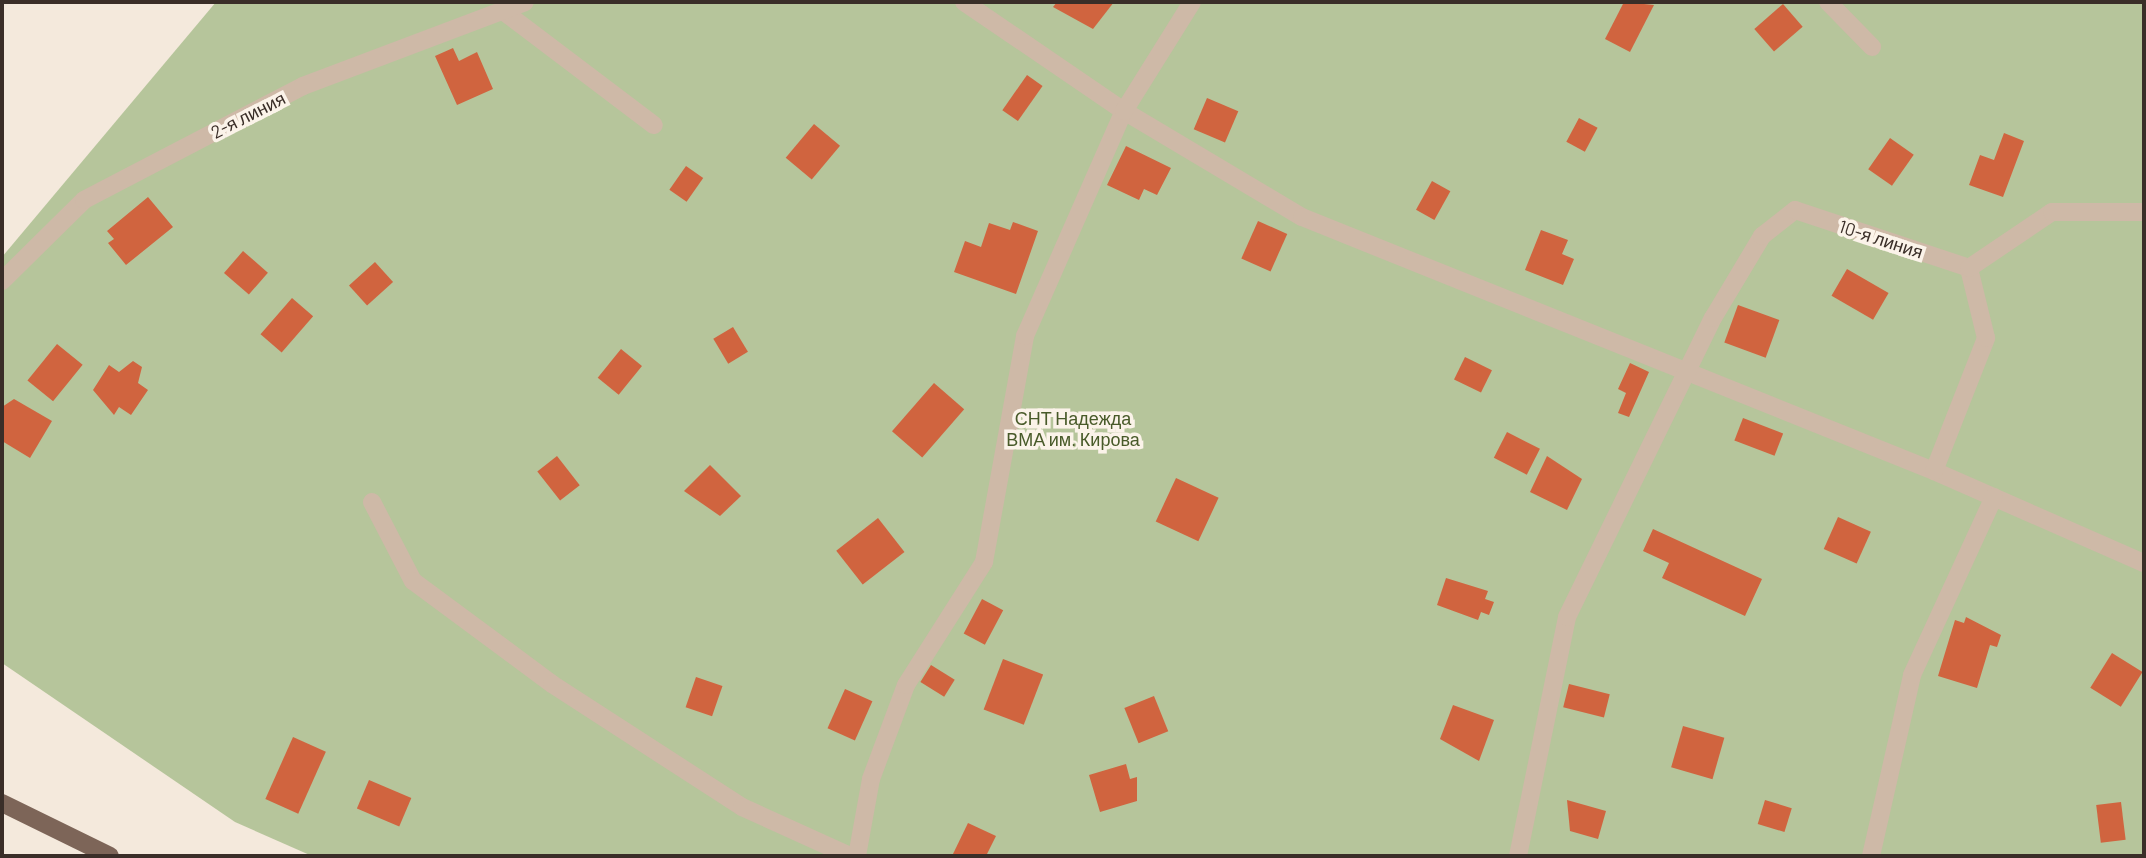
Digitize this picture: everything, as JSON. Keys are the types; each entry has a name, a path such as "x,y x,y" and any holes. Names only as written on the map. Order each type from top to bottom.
{"main road":[{"path":"2,803 110,856"}],"street":[{"name":"2-я линия","path":"2,281 84,200 303,86 525,2"},
{"path":"964,2 1124,111 1302,216 1934,471 2144,563"},
{"path":"857,856 871,779 906,685 984,562 1025,336 1124,111 1192,2"},
{"path":"1828,2 1872,47"},
{"path":"503,11 654,124"},
{"name":"10-я линия","path":"1688,370 1762,236 1795,211 1969,268"},
{"path":"1934,471 1986,338 1969,268 2052,212 2144,212"},
{"path":"1518,856 1567,617 1688,370"},
{"path":"1871,856 1912,675 1994,498"},
{"path":"372,502 413,581 552,684 742,807 850,856"}],"green space":[{"name":"СНТ Надежда ВМА им. Кирова","path":"216,2 2144,2 2144,856 312,856 235,822 2,663 2,257"}],"building":[{"path":"1057,2 1114,2 1093,29 1053,7"},
{"path":"1624,2 1654,5 1630,52 1605,39"},
{"path":"1783,4 1803,27 1774,52 1754,29"},
{"path":"453,48 459,61 477,52 493,89 457,105 435,56"},
{"path":"1027,75 1043,86 1018,121 1002,110"},
{"path":"1207,98 1238,111 1225,143 1194,129"},
{"path":"1579,118 1598,128 1585,152 1566,142"},
{"path":"814,124 840,146 812,180 786,158"},
{"path":"2004,133 2024,141 2003,197 1969,185 1980,155 1994,160"},
{"path":"1890,138 1914,155 1892,186 1868,169"},
{"path":"1126,146 1171,168 1157,195 1144,189 1139,200 1107,185"},
{"path":"686,166 703,178 687,202 669,190"},
{"path":"1432,181 1450,191 1434,220 1416,210"},
{"path":"148,197 173,227 126,265 108,243 114,239 107,231"},
{"path":"1258,221 1287,234 1271,271 1241,258"},
{"path":"1013,222 1038,231 1016,294 954,272 965,241 981,247 989,223 1010,230"},
{"path":"1541,230 1568,240 1562,254 1574,259 1563,285 1525,270"},
{"path":"243,251 268,273 249,295 224,273"},
{"path":"375,262 393,282 367,305 349,285"},
{"path":"1847,269 1889,293 1873,320 1832,296"},
{"path":"292,298 313,316 282,353 261,334"},
{"path":"1738,305 1779,320 1766,358 1724,343"},
{"path":"733,327 748,352 728,364 713,339"},
{"path":"57,344 83,365 53,401 27,381"},
{"path":"621,349 642,366 619,395 598,378"},
{"path":"1465,357 1492,370 1481,393 1454,379"},
{"path":"133,361 142,367 138,383 148,390 131,415 119,407 114,415 93,390 109,365 119,372"},
{"path":"1630,363 1649,372 1629,417 1618,413 1626,393 1618,389"},
{"path":"934,383 964,409 922,458 892,431"},
{"path":"14,399 52,421 30,458 2,441 2,407"},
{"path":"1743,418 1783,433 1775,456 1734,440"},
{"path":"1507,432 1540,449 1527,475 1494,458"},
{"path":"557,456 580,485 560,501 537,471"},
{"path":"1547,456 1582,479 1567,510 1530,492"},
{"path":"710,465 741,496 720,516 684,491"},
{"path":"1176,478 1219,498 1198,541 1156,522"},
{"path":"1838,517 1871,532 1857,564 1824,549"},
{"path":"878,518 904,552 863,585 836,551"},
{"path":"1653,529 1762,579 1745,616 1662,578 1669,563 1643,551"},
{"path":"1446,578 1488,591 1485,599 1494,602 1489,615 1481,612 1478,620 1437,605"},
{"path":"982,599 1003,610 985,645 964,633"},
{"path":"1966,617 2001,635 1997,647 1990,645 1977,688 1938,676 1955,620 1964,623"},
{"path":"2112,653 2143,672 2121,707 2090,688"},
{"path":"1003,659 1043,674 1024,725 984,709"},
{"path":"931,665 955,680 944,697 920,682"},
{"path":"696,677 722,686 712,716 686,707"},
{"path":"1569,684 1610,694 1604,717 1563,707"},
{"path":"845,689 872,701 855,740 828,728"},
{"path":"1154,696 1168,731 1139,743 1124,708"},
{"path":"1453,705 1494,720 1479,761 1440,739"},
{"path":"1683,726 1724,738 1712,779 1671,767"},
{"path":"293,737 326,752 298,814 265,799"},
{"path":"1126,764 1130,779 1137,777 1137,801 1100,812 1089,775"},
{"path":"369,780 411,798 399,827 357,809"},
{"path":"1567,800 1606,811 1598,839 1570,831"},
{"path":"1765,800 1792,808 1784,832 1758,824"},
{"path":"2121,802 2126,840 2101,843 2096,805"},
{"path":"968,823 996,836 986,856 952,856"}]}
